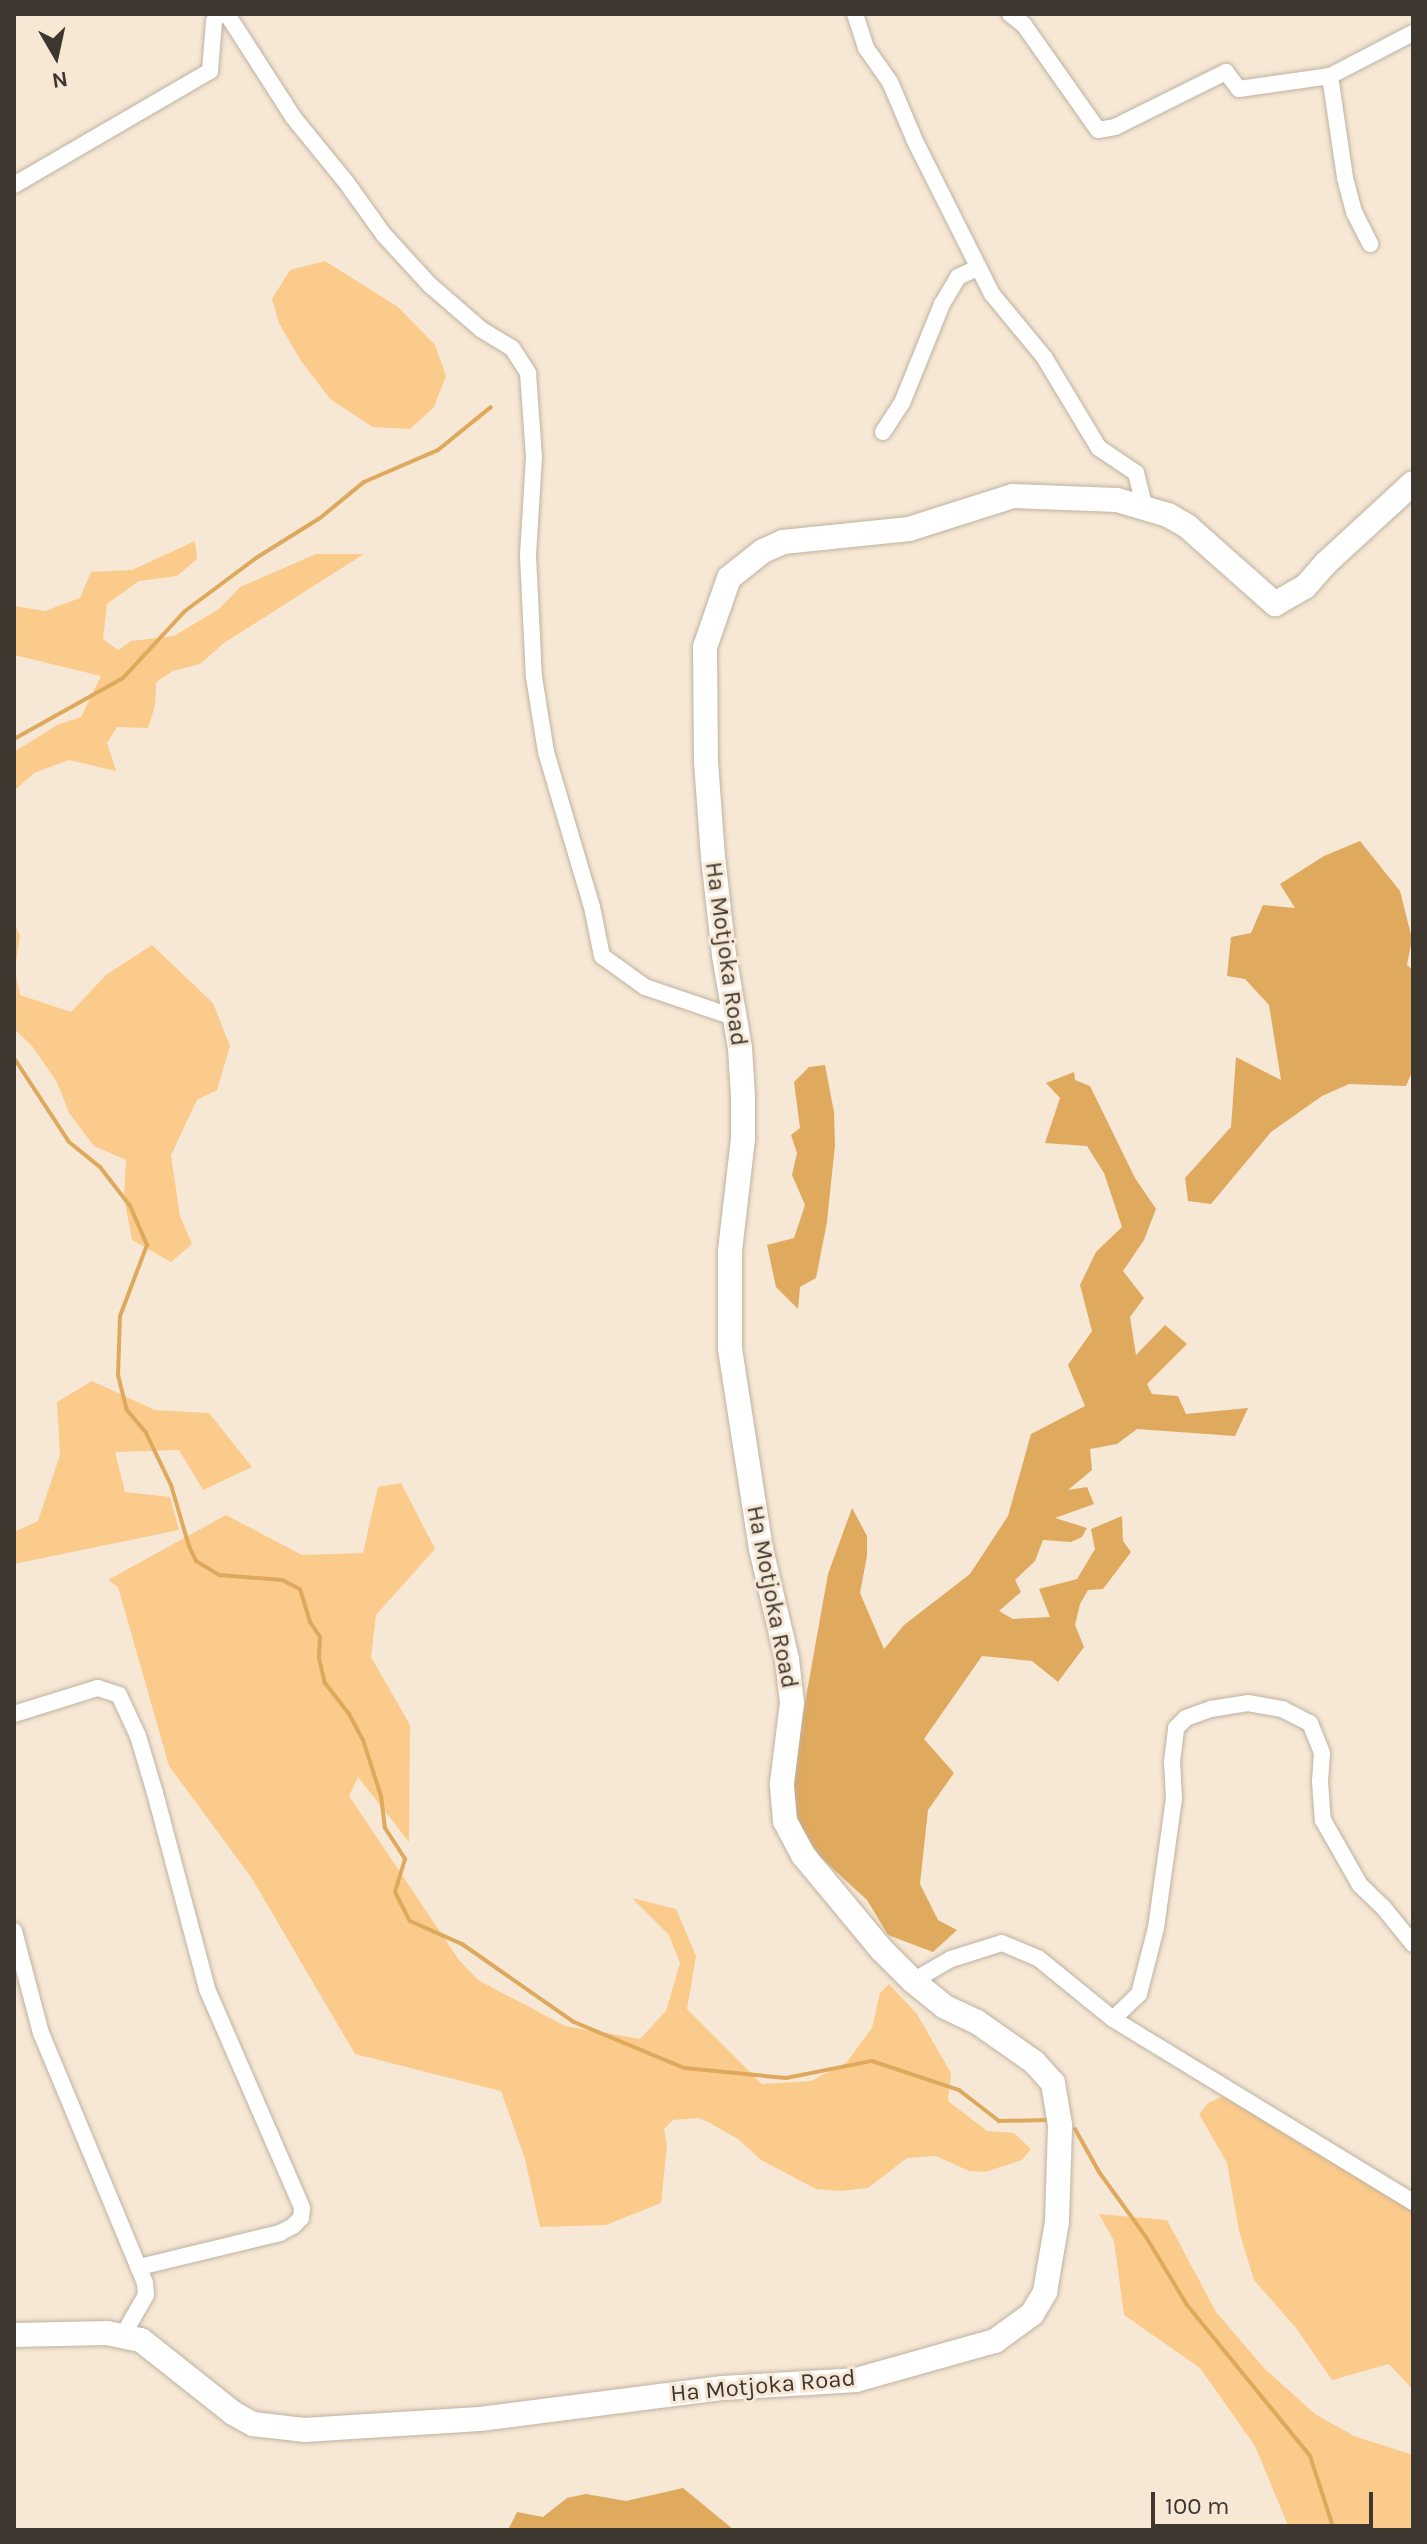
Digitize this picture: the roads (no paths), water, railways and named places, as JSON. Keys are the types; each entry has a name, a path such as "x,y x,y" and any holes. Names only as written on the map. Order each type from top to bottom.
{"street":[{"path":"14,185 210,71 214,21 219,14"},
{"path":"227,14 293,117 384,235 430,285 482,330 512,348 528,373 534,457 528,556 534,677 546,752 592,907 602,956 645,987 736,1018"},
{"path":"855,14 866,48 890,82 915,141 992,294 1044,357 1099,448 1136,473 1144,506"},
{"path":"1010,14 1024,25 1098,130 1127,121 1226,72 1239,89 1330,76 1413,33"},
{"path":"1330,76 1345,178 1354,212 1370,244"},
{"path":"883,432 902,403 942,304 958,277 979,267"},
{"name":"Ha Motjoka Road","path":"14,2335 63,2332 123,2335 153,2348 233,2413 253,2424 304,2430 480,2419 723,2388 856,2380 995,2341 1032,2314 1045,2292 1053,2261 1060,2139 1053,2083 1034,2062 977,2022 945,2007 913,1981 881,1949 803,1855 785,1821 782,1783 792,1703 787,1659 761,1549 730,1348 730,1251 743,1139 741,1064 718,913 706,762 705,647 729,578 748,561 783,542 909,529 1013,496 1117,500 1144,506 1187,526 1275,604 1305,587 1326,563 1413,483"},
{"path":"14,1714 98,1688 119,1695 138,1736 207,1989 302,2208 301,2218 280,2233 139,2267"},
{"path":"1113,2019 1139,1994 1156,1928 1174,1799 1172,1762 1176,1728 1186,1718 1211,1709 1248,1703 1282,1709 1310,1723 1322,1753 1320,1781 1323,1820 1360,1885 1383,1907 1413,1944"},
{"path":"14,1931 41,2033 139,2267 146,2295 123,2335"},
{"path":"913,1981 951,1959 1002,1943 1038,1958 1113,2019 1413,2202"}],"waterway":[{"path":"14,739 123,678 185,611 256,558 320,518 364,482 438,450 491,407"},
{"path":"14,1058 69,1142 100,1167 130,1206 147,1245 120,1316 118,1375 127,1410 146,1433 171,1485 189,1546 196,1561 219,1575 282,1580 300,1589 310,1622 320,1637 319,1658 325,1683 348,1712 363,1740 381,1796 385,1828 405,1859 395,1892 410,1921 462,1944 574,2022 684,2068 786,2078 872,2061 959,2090 999,2121 1048,2120"},
{"path":"1075,2129 1099,2172 1146,2237 1187,2305 1310,2456 1334,2530"}]}
